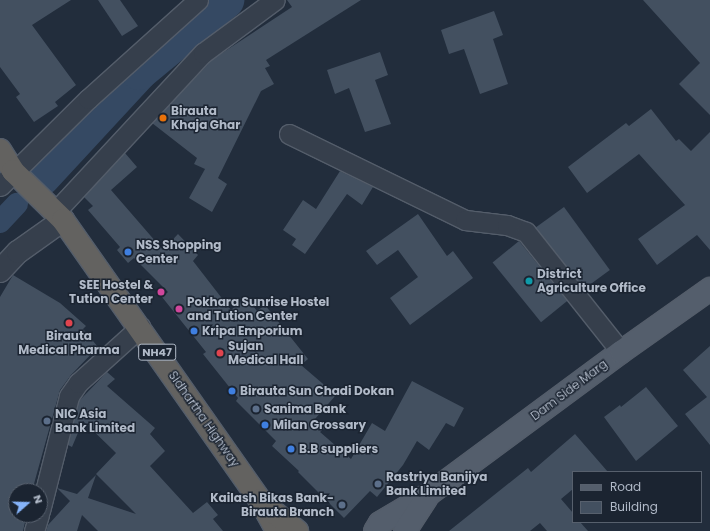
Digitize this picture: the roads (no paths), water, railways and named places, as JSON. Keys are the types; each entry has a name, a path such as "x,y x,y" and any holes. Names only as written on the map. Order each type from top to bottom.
{"highway":[{"name":"NH47","path":"0,150 7,178"},
{"name":"Sidhartha Highway","path":"7,178 57,213 140,327 260,500 277,531"},
{"name":"Sidhartha Highway","path":"260,500 296,531"}],"main road":[{"name":"Dam Side Marg","path":"429,494 621,352 710,289"},
{"path":"375,531 385,519 429,494"},
{"path":"405,531 429,494"}],"street":[{"path":"7,178 88,99 198,0"},
{"path":"0,271 57,213 203,54 275,0"},
{"path":"289,134 465,220 507,225 526,232 621,352"},
{"path":"47,483 69,396 78,383 140,327"}],"waterway":[{"path":"41,177 139,71 225,0"},
{"path":"0,222 17,204"}],"place":[{"name":"Birauta Khaja Ghar","path":"163,118"},
{"name":"NSS Shopping Center","path":"128,252"},
{"name":"District Agriculture Office","path":"529,281"},
{"name":"SEE Hostel & Tution Center","path":"161,292"},
{"name":"Pokhara Sunrise Hostel and Tution Center","path":"179,309"},
{"name":"Birauta Medical Pharma","path":"69,323"},
{"name":"Kripa Emporium","path":"194,331"},
{"name":"Sujan Medical Hall","path":"220,353"},
{"name":"Birauta Sun Chadi Dokan","path":"232,391"},
{"name":"Sanima Bank","path":"256,409"},
{"name":"NIC Asia Bank Limited","path":"47,421"},
{"name":"Milan Grossary","path":"265,425"},
{"name":"B.B suppliers","path":"291,449"},
{"name":"Rastriya Banijya Bank Limited","path":"378,484"},
{"name":"Kailash Bikas Bank- Birauta Branch","path":"342,505"}]}
